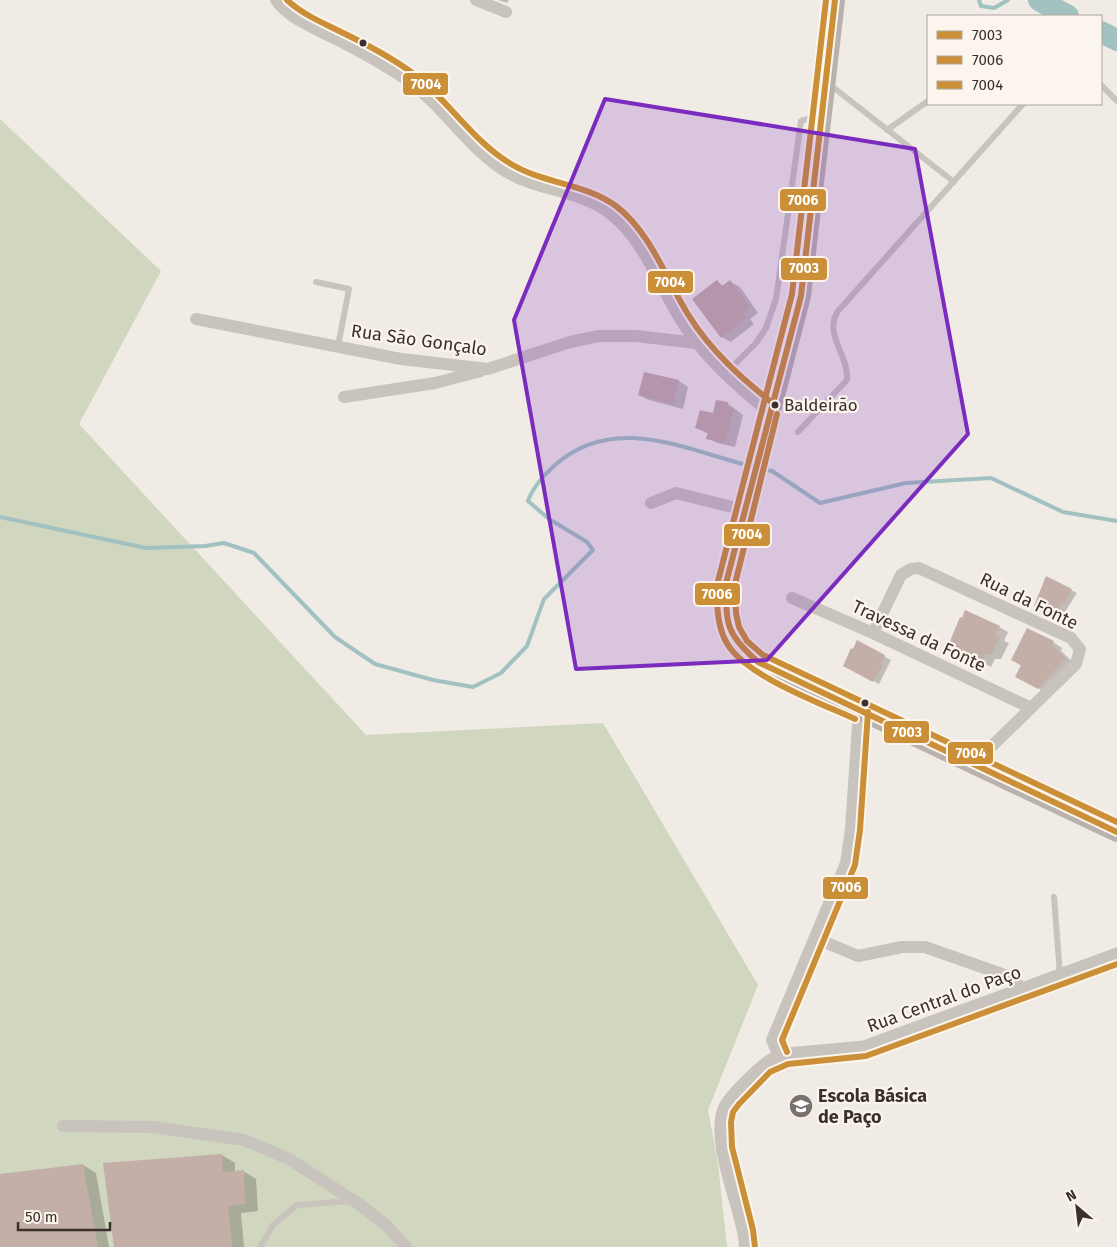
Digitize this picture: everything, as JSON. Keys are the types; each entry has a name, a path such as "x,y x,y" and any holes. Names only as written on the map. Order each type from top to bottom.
{"main road":[{"path":"835,0 800,296 726,583 726,608 730,627 738,644 758,662 1117,832"}],"street":[{"path":"276,0 289,14 367,55 408,81 444,110 494,164 508,174 590,201 613,216 627,229 641,250 696,343 726,374 769,412"},
{"path":"476,0 506,12"},
{"name":"Rua São Gonçalo","path":"196,319 401,359 488,369 570,342 599,336 636,336 696,343"},
{"path":"344,397 435,383 488,369"},
{"path":"651,503 676,493 744,510"},
{"name":"Rua da Fonte","path":"873,633 902,575 910,569 919,568 1071,638 1080,648 1076,664 994,744 971,763"},
{"name":"Travessa da Fonte","path":"792,598 873,633 1031,708"},
{"path":"746,1247 737,1200 726,1164 722,1129 725,1109 740,1089 762,1067 779,1056 772,1040 846,862 851,829 859,711"},
{"path":"990,772 994,744"},
{"path":"815,938 858,956 902,947 925,947 1013,978 1022,990"},
{"name":"Rua Central do Paço","path":"779,1056 864,1048 1117,955"},
{"path":"63,1126 153,1127 244,1140 289,1159 354,1201 386,1225 406,1247"}],"lane":[{"path":"826,82 954,182"},
{"path":"1102,86 1117,101"},
{"path":"887,130 927,102"},
{"path":"798,432 847,380 848,369 834,335 833,320 1023,105"},
{"path":"726,374 756,344 766,328 776,299 801,121 822,114"},
{"path":"316,282 349,289 338,346"},
{"path":"1054,897 1060,977"},
{"path":"260,1247 272,1226 297,1205 354,1201"}],"highlighted area":[{"path":"605,99 915,149 968,434 767,660 576,669 514,320"}],"green space":[{"path":"0,119 161,271 79,424 366,735 603,723 758,985 708,1110 718,1164 727,1247 0,1247"}],"building":[{"path":"717,280 722,286 730,280 750,307 742,313 746,318 721,338 692,299"},
{"path":"644,372 679,380 673,404 638,395"},
{"path":"716,400 728,402 727,406 734,408 725,443 706,439 708,432 695,428 700,410 713,413"},
{"path":"1046,576 1072,589 1065,603 1062,602 1055,616 1034,606"},
{"path":"965,610 1000,626 995,634 1000,636 992,654 985,654 982,662 948,646 960,617 962,618"},
{"path":"1027,628 1054,641 1052,645 1066,658 1038,689 1015,677 1021,665 1011,660"},
{"path":"857,640 885,655 881,664 883,665 873,682 843,666"},
{"path":"222,1154 223,1172 244,1170 245,1204 228,1206 232,1247 114,1247 103,1163"},
{"path":"83,1164 98,1247 0,1247 0,1174"}],"waterway":[{"path":"979,0 981,6 994,8 1008,0"},
{"path":"1039,0 1066,15"},
{"path":"1102,32 1117,40"},
{"path":"0,517 146,548 205,546 224,543 254,553 335,637 375,664 433,680 473,687 501,673 527,646 544,599 593,550 587,542 549,519 528,501 539,482 555,465 578,449 601,441 625,438 675,445 750,466"},
{"path":"762,469 772,471 820,503 906,483 991,478 1063,512 1117,521"}],"transit line":[{"name":"7004","path":"287,0 305,14 358,40 411,72 437,95 484,144 511,164 537,176 604,198 616,206 639,229 657,257 689,316 707,341 739,375 775,405"},
{"name":"7006","path":"826,0 792,294 718,581 717,606 725,641 740,659 788,689 855,719"},
{"name":"7003","path":"835,0 801,296 726,583 726,609 730,628 739,643 758,662 1117,832"},
{"name":"7004","path":"777,414 735,584 736,613 739,627 747,641 763,655 1117,822"},
{"name":"7006","path":"787,1052 782,1040 855,865 860,830 868,712"},
{"name":"7006","path":"755,1247 753,1230 732,1147 731,1122 733,1112 739,1104 770,1072 788,1064 866,1056 1117,964"}],"place":[{"name":"Baldeirão","path":"775,405"},
{"name":"Escola Básica de Paço","path":"801,1106"}]}
